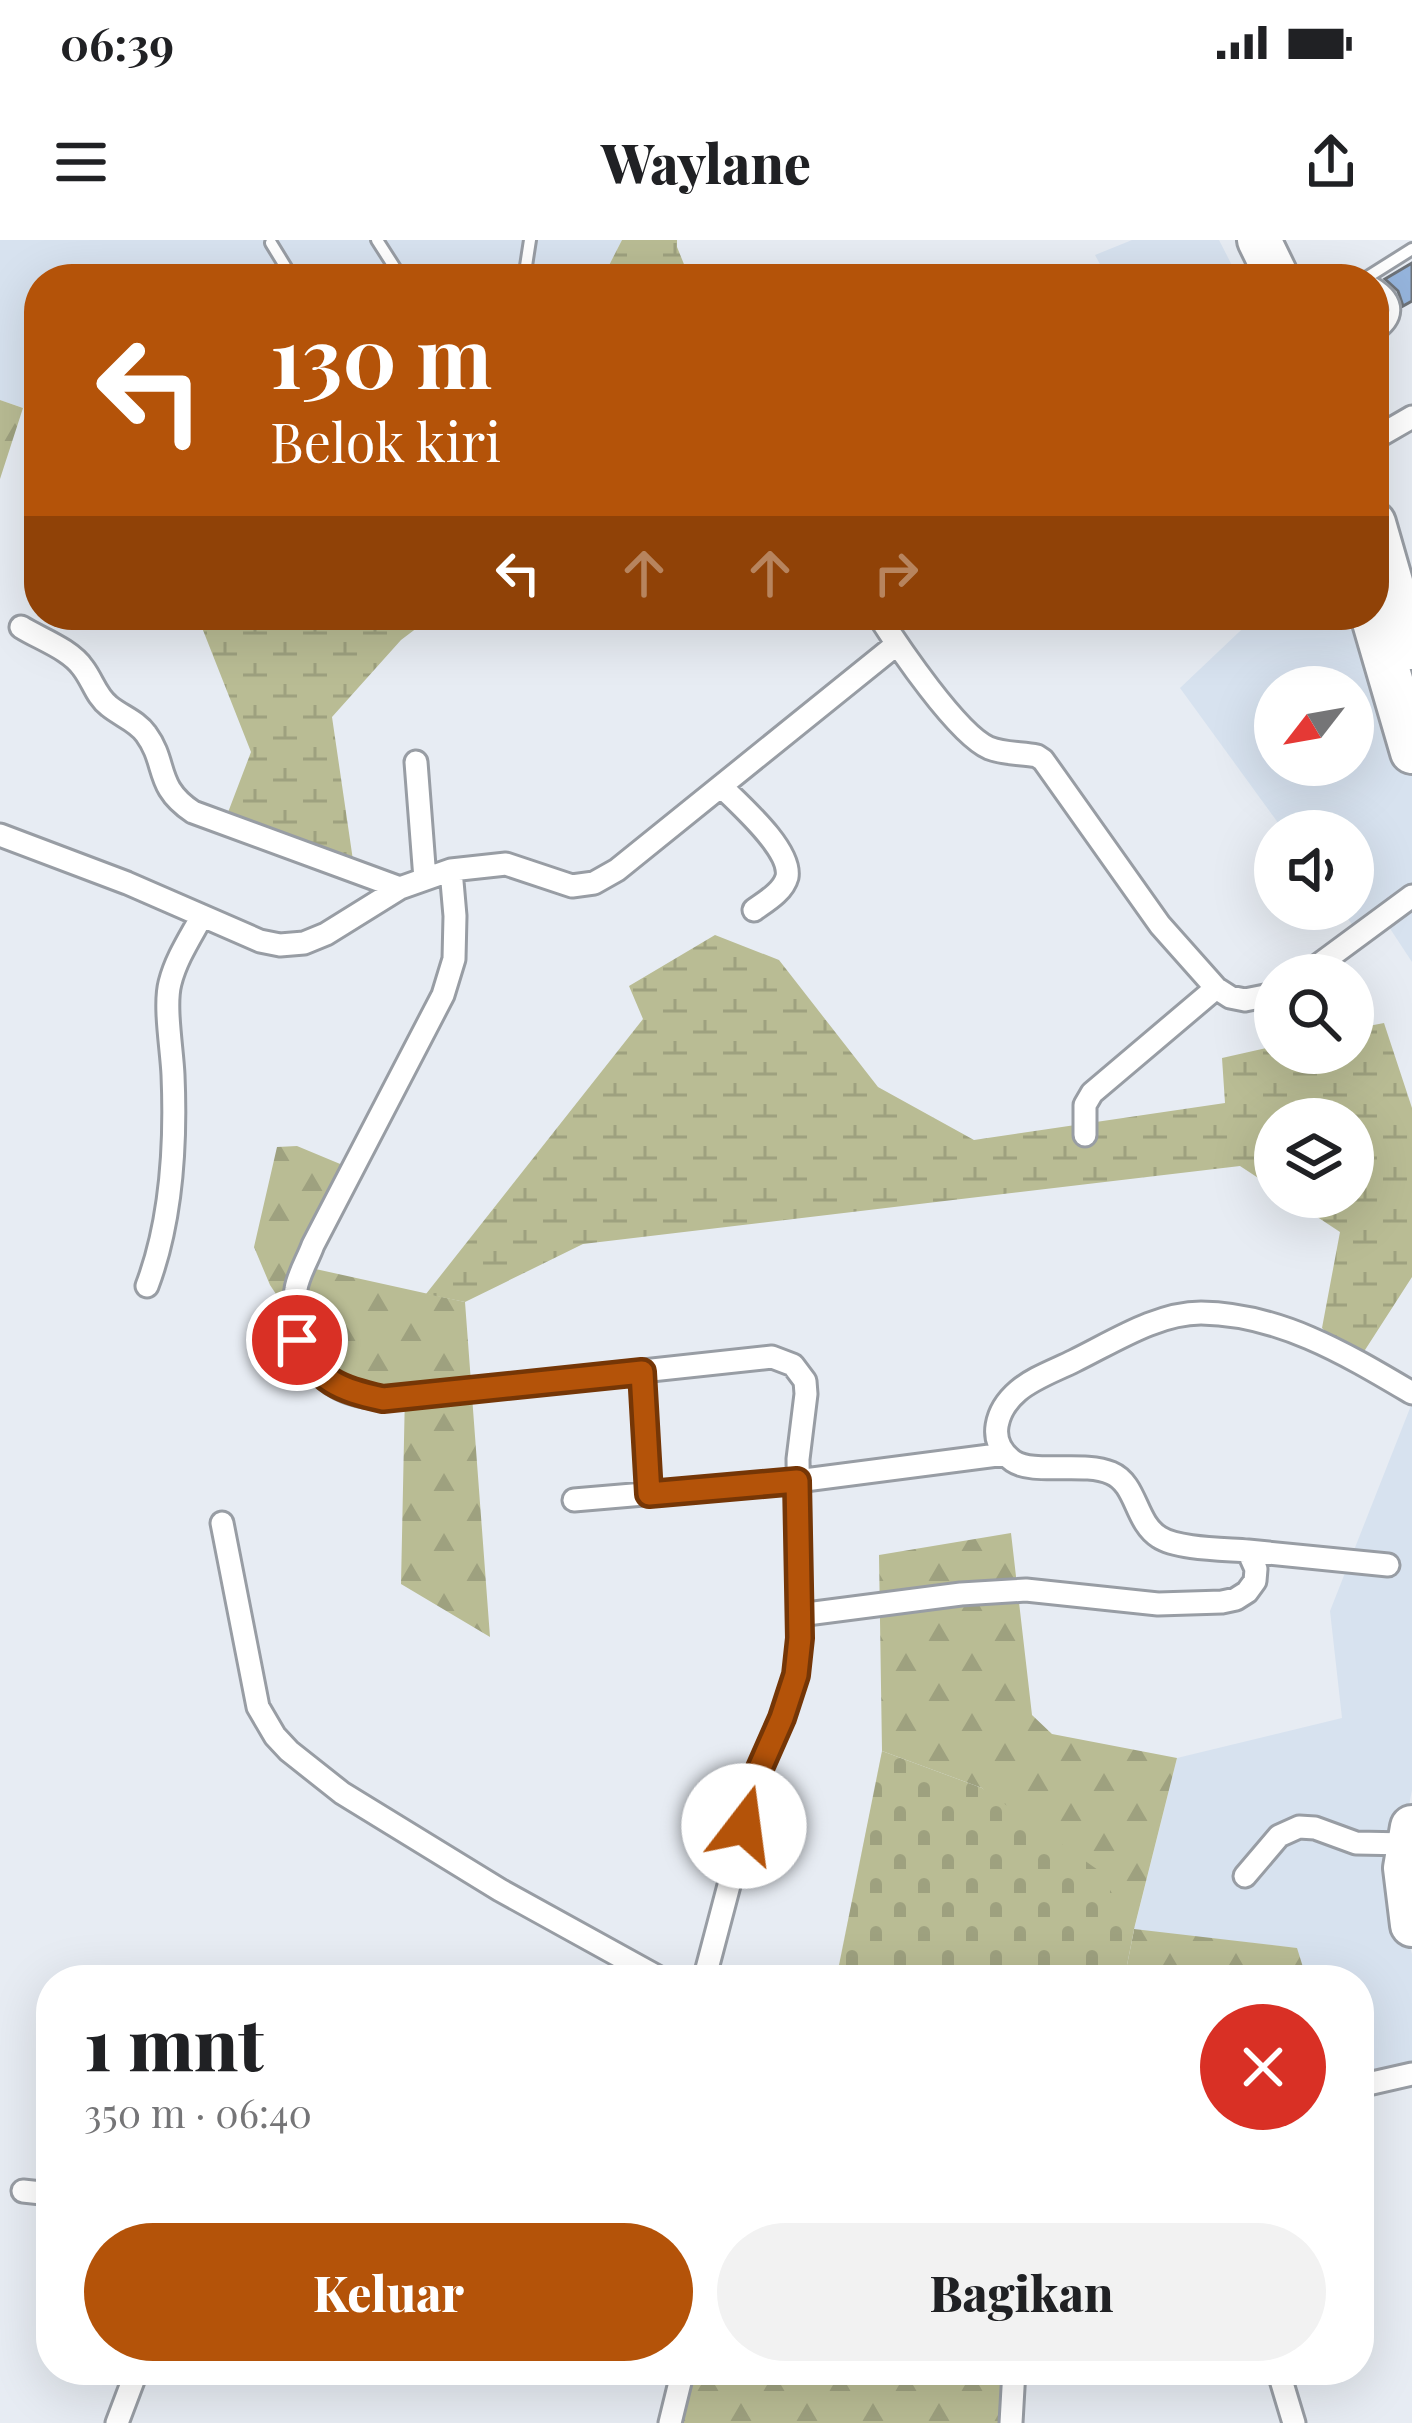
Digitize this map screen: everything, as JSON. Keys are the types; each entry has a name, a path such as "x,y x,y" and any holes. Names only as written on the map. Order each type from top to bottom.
{"highway":[{"path":"1389,576 1412,656"},
{"path":"1377,630 1410,738"},
{"path":"1410,1836 1405,1868 1412,1924"}],"street":[{"path":"26,630 74,658 102,700 140,726 151,741 166,786 181,804 400,888"},
{"path":"888,630 939,700 975,738 990,748 1043,760 1160,925 1216,988 1230,997 1254,998"},
{"path":"0,835 260,941 280,944 304,943 326,934 400,888 451,870 506,864 572,886 593,883 617,870 897,644"},
{"path":"416,762 425,880"},
{"path":"722,787 764,831 786,863 788,874 779,891 754,910"},
{"path":"451,870 454,959 443,995 313,1245 296,1287 297,1340 323,1378 347,1391 383,1399 772,1357 793,1365 805,1381 797,1481 796,1675 760,1768 708,1965"},
{"path":"1333,954 1412,896"},
{"path":"147,1286 161,1249 175,1121 168,987 202,916"},
{"path":"1085,1135 1085,1105 1092,1093 1216,988"},
{"path":"1388,1564 1168,1541 1145,1525 1125,1483 1112,1473 1015,1463 1005,1454 995,1427 1000,1412 1019,1390 1169,1317 1200,1313 1258,1320 1318,1339 1412,1393"},
{"path":"642,1372 649,1494"},
{"path":"574,1500 797,1481 1005,1454"},
{"path":"222,1523 258,1707 275,1736 342,1793 631,1965"},
{"path":"799,1615 1026,1590 1158,1604 1222,1602 1236,1599 1255,1581 1249,1551"},
{"path":"1245,1876 1279,1836 1298,1828 1315,1828 1356,1843 1410,1836"},
{"path":"1374,2083 1412,2074"},
{"path":"23,2191 36,2192"},
{"path":"117,2423 131,2385"},
{"path":"670,2423 679,2385"},
{"path":"1010,2423 1013,2385"},
{"path":"1283,2385 1294,2423"}],"lane":[{"path":"271,244 284,264"},
{"path":"1389,297 1394,305 1389,326"}],"shaded area":[{"path":"0,240 622,240 610,264 24,264 24,408 0,400"},
{"path":"1132,240 1219,240 1231,264 1100,264 1095,255"},
{"path":"1241,630 1371,630 1412,768 1412,962 1385,921 1374,928 1374,810 1269,810 1180,688"},
{"path":"1412,1403 1412,1790 1397,1868 1402,1919 1412,1954 1412,2069 1374,2078 1374,1965 1302,1965 1296,1948 1134,1930 1177,1758 1342,1718 1330,1611"}],"green space":[{"path":"622,240 677,240 684,264 610,264"},
{"path":"0,400 23,408 0,479"},
{"path":"203,630 414,630 332,717 354,867 227,815 251,752"},
{"path":"715,935 779,960 878,1087 974,1140 1225,1103 1222,1058 1254,1051 1254,1074 1374,1074 1374,1025 1384,1023 1412,1108 1412,1277 1356,1364 1322,1328 1340,1232 1319,1218 1374,1218 1374,1098 1254,1098 1254,1175 1240,1166 583,1244 465,1302 426,1294 643,1019 629,986"},
{"path":"297,1146 357,1171 311,1268 465,1302 490,1637 401,1584 405,1392 349,1386 323,1365 270,1285 254,1247 277,1147"},
{"path":"1011,1533 1032,1715 1052,1734 1177,1758 1134,1929 1297,1948 1302,1965 1127,1965 1134,1930 982,1788 882,1751 879,1555"},
{"path":"882,1751 982,1788 1098,1870 1134,1930 1127,1965 839,1965"},
{"path":"688,2385 1003,2385 1002,2423 680,2423"}],"building":[{"path":"1412,263 1412,301 1403,306 1389,277"}],"route":[{"path":"297,1340 323,1378 347,1391 383,1399 642,1372 649,1494 797,1481 800,1638 796,1675 760,1768 744,1826"}]}
